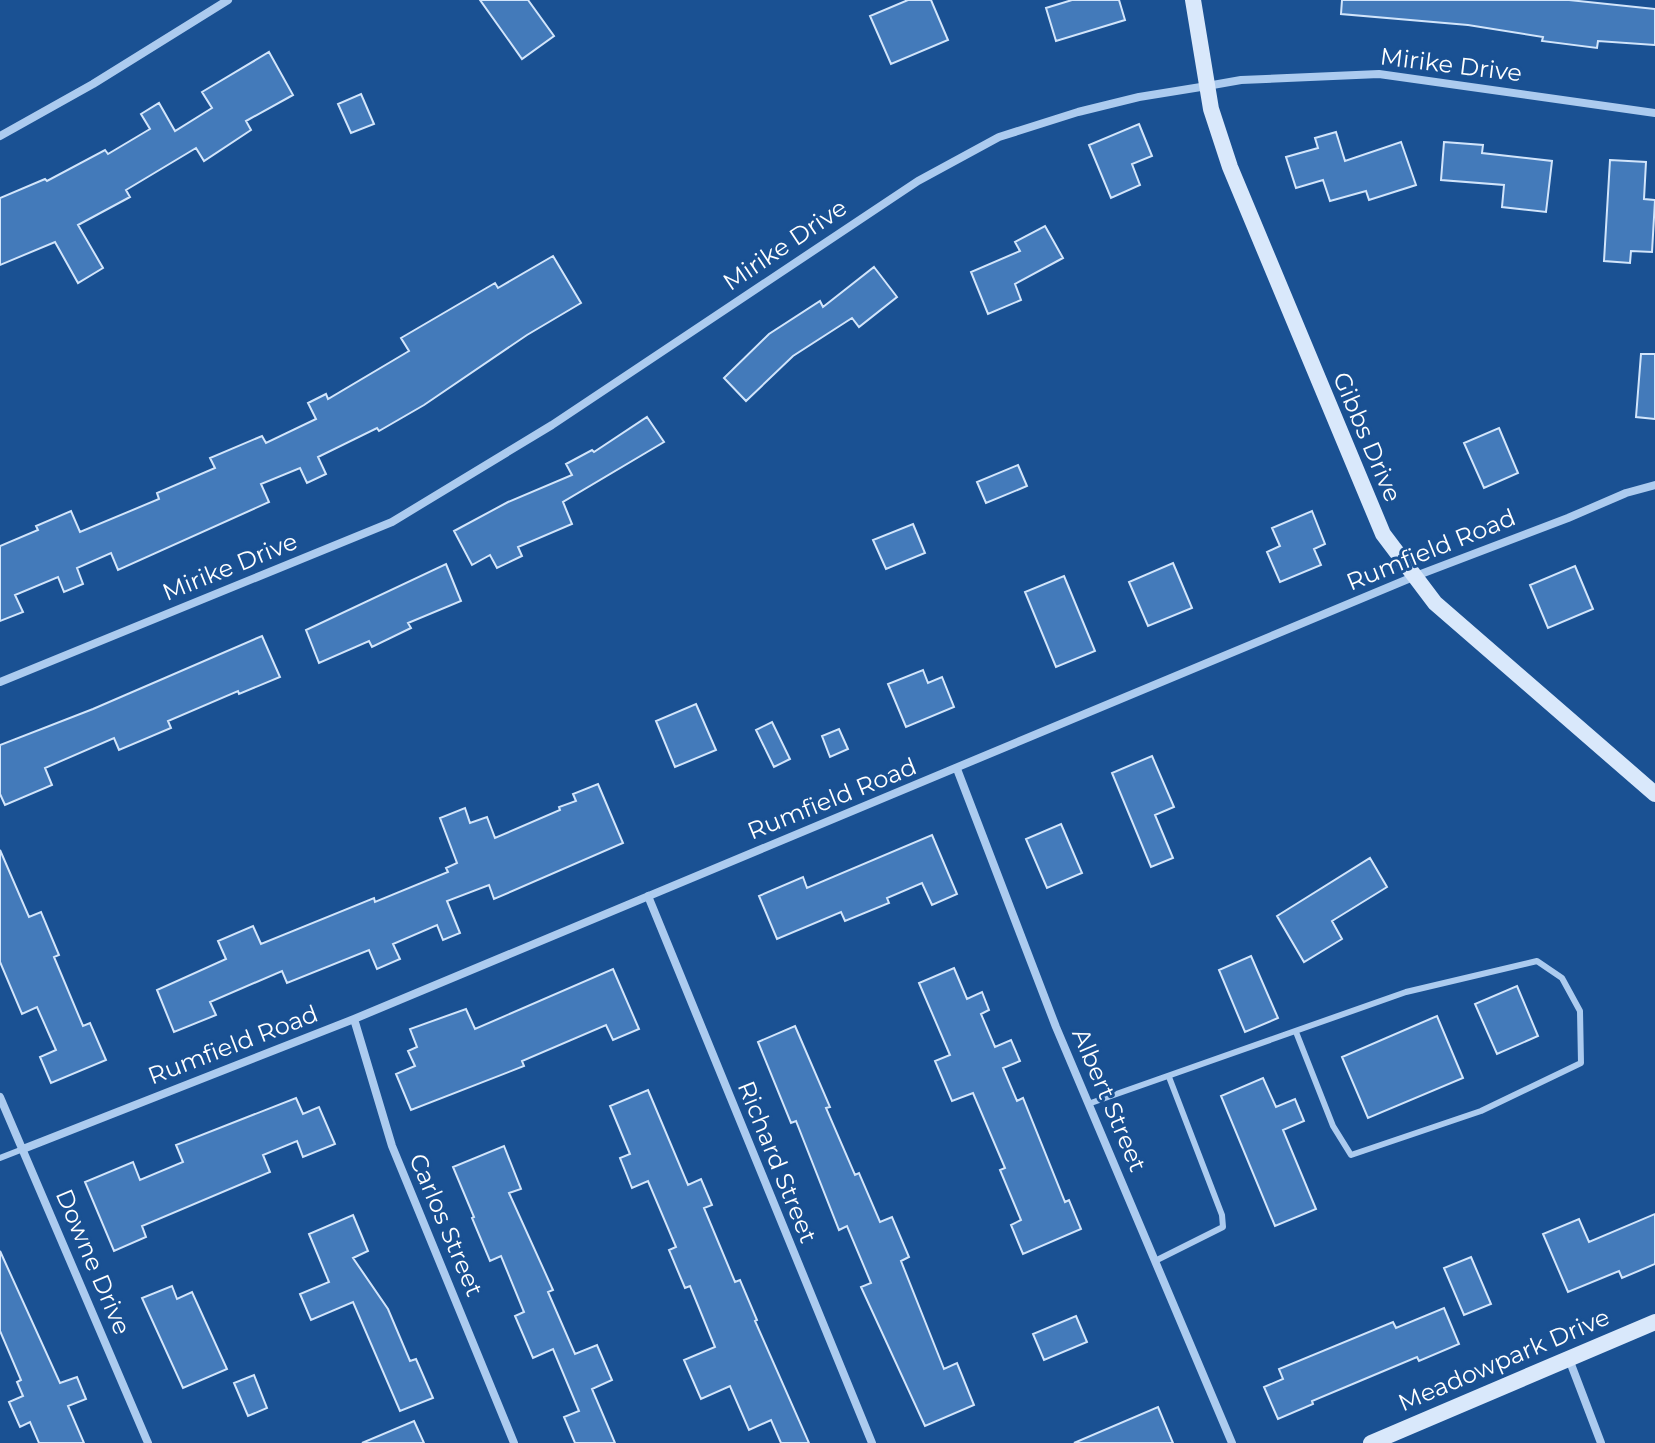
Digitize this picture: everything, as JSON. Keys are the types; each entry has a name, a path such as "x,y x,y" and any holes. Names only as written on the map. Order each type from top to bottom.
{"street":[{"path":"0,136 93,84 228,0"},
{"name":"Gibbs Drive","path":"1193,0 1211,109 1230,167 1383,534 1435,603 1655,794"},
{"name":"Mirike Drive","path":"0,682 392,522 552,425 918,181 999,137 1139,97 1241,80 1379,74 1655,113"},
{"name":"Rumfield Road","path":"23,1149 354,1019 1413,577 1626,493 1655,485"},
{"name":"Albert Street","path":"957,769 1056,1027 1232,1443"},
{"name":"Richard Street","path":"648,896 872,1443"},
{"name":"Carlos Street","path":"354,1019 392,1146 514,1443"},
{"name":"Downe Drive","path":"0,1097 148,1443"},
{"name":"Meadowpark Drive","path":"1371,1443 1655,1322"},
{"path":"1569,1359 1601,1443"}],"lane":[{"path":"1088,1104 1406,992 1537,961 1562,978 1580,1011 1581,1063 1481,1111 1351,1155 1333,1126 1296,1032"},
{"path":"1155,1261 1223,1227 1222,1215 1169,1077"},
{"path":"0,1158 23,1149"}],"building":[{"path":"480,0 528,0 554,36 522,59"},
{"path":"908,0 931,0 948,40 891,64 870,16"},
{"path":"1072,0 1119,0 1125,20 1056,41 1046,8"},
{"path":"1342,0 1569,0 1655,9 1655,45 1598,41 1597,48 1542,41 1543,37 1468,25 1341,14"},
{"path":"269,52 293,95 246,121 251,130 204,161 196,148 126,190 130,197 78,225 103,268 78,283 55,242 0,265 0,198 45,179 47,181 105,150 108,154 150,129 141,114 159,103 175,131 212,108 202,92"},
{"path":"361,94 374,124 351,133 338,104"},
{"path":"1139,124 1152,156 1132,164 1140,185 1111,198 1089,145"},
{"path":"1336,132 1345,161 1401,142 1416,185 1369,200 1366,191 1330,201 1323,180 1296,188 1286,157 1318,148 1315,138"},
{"path":"1444,142 1483,145 1482,153 1552,161 1546,212 1502,207 1504,185 1441,180"},
{"path":"1610,160 1646,162 1644,199 1655,200 1652,252 1631,251 1630,263 1604,261"},
{"path":"1045,226 1063,258 1015,284 1021,300 988,314 971,272 1020,251 1015,242"},
{"path":"553,256 581,303 527,335 424,405 379,431 377,428 318,457 326,474 307,483 300,468 261,484 269,502 118,570 111,553 77,568 83,584 64,592 58,577 15,595 23,612 0,621 0,546 38,530 36,526 71,511 80,532 159,499 157,493 215,468 210,458 262,436 266,443 316,419 308,403 326,394 328,399 409,351 401,338 495,283 498,288"},
{"path":"874,267 897,297 859,327 852,318 793,356 746,401 724,378 769,334 820,301 823,307"},
{"path":"1641,354 1655,354 1655,419 1636,417"},
{"path":"647,417 664,442 563,502 572,524 518,547 522,556 497,568 490,555 472,565 454,531 508,502 572,475 566,464 592,450 594,452"},
{"path":"1499,428 1518,473 1484,488 1464,443"},
{"path":"1018,465 1027,486 986,503 977,482"},
{"path":"1312,511 1325,544 1314,549 1321,565 1280,582 1267,552 1280,546 1272,528"},
{"path":"913,524 925,553 886,569 873,540"},
{"path":"1173,563 1192,608 1148,626 1129,582"},
{"path":"446,564 461,601 408,623 411,628 372,647 369,641 319,663 306,630"},
{"path":"1575,566 1593,609 1548,628 1530,585"},
{"path":"1064,576 1095,651 1056,667 1025,592"},
{"path":"262,636 280,677 168,721 171,728 119,750 114,738 45,768 52,785 5,805 0,794 0,745 93,709"},
{"path":"923,670 928,683 942,677 954,707 906,727 888,684"},
{"path":"696,704 716,750 675,767 656,721"},
{"path":"772,722 790,759 774,767 756,730"},
{"path":"839,729 848,749 830,757 822,736"},
{"path":"1152,756 1174,807 1155,815 1173,858 1151,867 1112,773"},
{"path":"598,784 623,843 494,899 489,885 447,901 460,933 443,940 437,925 393,944 400,959 377,969 369,950 287,983 282,971 210,1002 216,1015 174,1032 157,990 226,959 218,941 253,926 261,944 448,872 446,868 457,863 440,818 465,808 470,823 487,817 495,838 560,810 559,807 576,801 573,794"},
{"path":"1061,824 1082,873 1047,888 1026,839"},
{"path":"932,835 957,894 932,905 922,883 887,898 889,903 845,921 841,912 777,939 759,896 803,877 807,888"},
{"path":"0,850 29,917 41,912 59,955 54,957 83,1026 90,1023 106,1060 51,1083 40,1057 56,1050 37,1007 22,1014 0,962"},
{"path":"1370,858 1387,887 1332,921 1342,939 1304,962 1277,916"},
{"path":"1251,956 1278,1018 1245,1032 1219,970"},
{"path":"954,968 967,999 982,992 989,1010 981,1014 995,1047 1011,1040 1020,1061 1003,1068 1017,1101 1023,1098 1065,1202 1069,1200 1081,1229 1023,1254 1011,1225 1021,1220 1000,1170 1005,1168 973,1093 952,1101 935,1061 950,1055 919,983"},
{"path":"613,969 639,1029 613,1040 606,1025 522,1061 524,1066 411,1110 396,1074 415,1066 408,1051 417,1047 410,1029 466,1009 475,1029"},
{"path":"1517,986 1538,1036 1497,1054 1475,1004"},
{"path":"1437,1016 1463,1078 1368,1118 1342,1057"},
{"path":"795,1026 855,1175 859,1173 880,1222 892,1217 909,1257 901,1261 944,1369 957,1363 974,1405 925,1426 861,1287 871,1283 847,1226 839,1230 796,1121 791,1123 758,1042"},
{"path":"1263,1078 1276,1107 1295,1099 1304,1121 1283,1130 1316,1209 1275,1226 1221,1096"},
{"path":"648,1090 688,1185 701,1179 712,1205 704,1208 735,1282 740,1280 809,1443 781,1443 771,1420 749,1430 730,1386 701,1399 684,1360 715,1347 690,1286 685,1288 669,1250 676,1247 648,1181 632,1188 620,1158 630,1154 610,1106"},
{"path":"296,1098 303,1114 319,1107 335,1144 303,1157 297,1141 263,1155 270,1172 142,1226 146,1237 114,1251 85,1182 133,1162 140,1180 183,1162 176,1145"},
{"path":"504,1146 521,1189 509,1193 553,1290 548,1292 575,1354 597,1345 612,1380 592,1389 615,1443 575,1443 564,1417 579,1411 553,1349 533,1358 515,1316 524,1312 501,1256 490,1261 472,1218 453,1167"},
{"path":"1655,1214 1655,1264 1622,1278 1619,1271 1568,1292 1543,1234 1579,1219 1589,1242"},
{"path":"353,1215 368,1251 353,1258 388,1309 410,1361 416,1359 433,1398 400,1411 353,1302 311,1320 300,1294 329,1282 309,1234"},
{"path":"0,1251 60,1383 77,1377 86,1399 68,1406 84,1443 39,1443 30,1422 20,1427 9,1402 23,1396 17,1382 21,1380 0,1331"},
{"path":"1471,1257 1491,1304 1464,1315 1444,1268"},
{"path":"172,1286 177,1299 192,1292 227,1369 183,1388 142,1298"},
{"path":"1444,1308 1459,1344 1419,1361 1417,1357 1312,1401 1313,1404 1278,1419 1264,1387 1283,1379 1279,1369 1393,1322 1396,1328"},
{"path":"1076,1316 1087,1342 1044,1360 1033,1334"},
{"path":"254,1375 267,1408 248,1416 234,1383"},
{"path":"1158,1407 1173,1443 1074,1443"},
{"path":"414,1421 424,1443 362,1443"}]}
